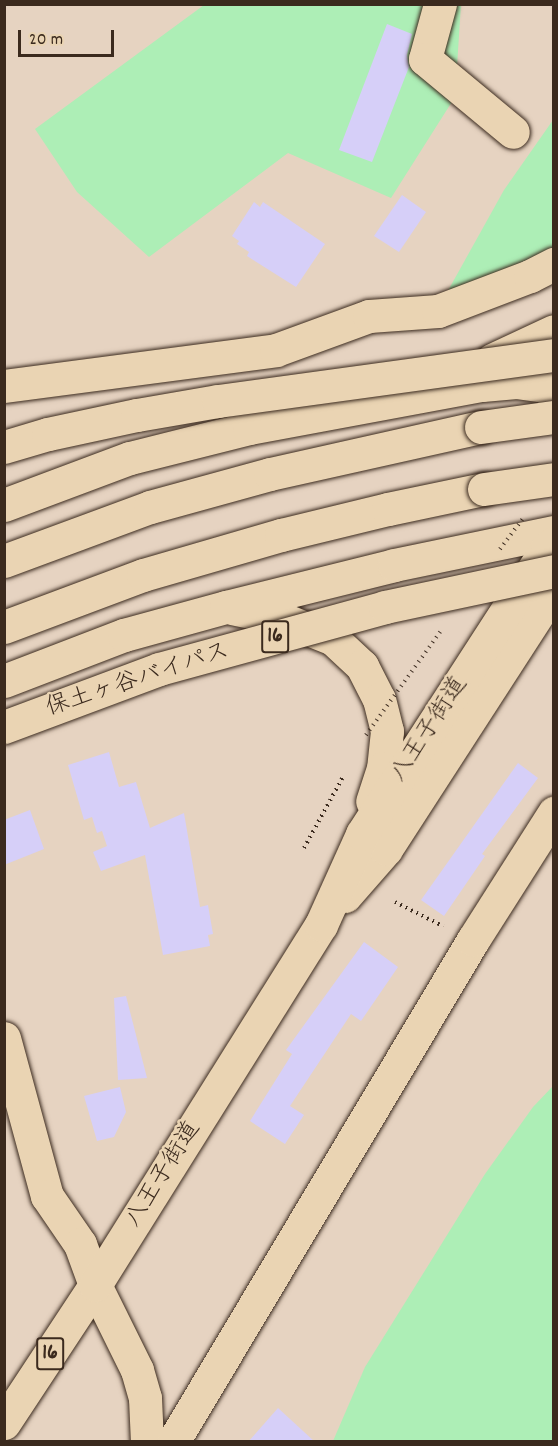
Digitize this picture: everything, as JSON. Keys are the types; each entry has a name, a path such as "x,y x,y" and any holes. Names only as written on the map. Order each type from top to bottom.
{"main road":[{"path":"440,4 425,59 513,132"},
{"path":"4,386 276,350 369,316 438,311 530,276 554,264"},
{"path":"363,405 460,374 554,331"},
{"path":"4,447 126,417 218,400 554,355"},
{"path":"4,505 130,458 249,428 363,405 482,385 516,382 543,387 554,392"},
{"path":"4,561 150,507 335,459 481,428 554,417"},
{"path":"4,627 143,575 281,535 484,489 554,479"},
{"name":"16","path":"4,681 124,635 226,607 394,565 554,532"},
{"name":"八王子街道","path":"4,1423 95,1285 321,925 362,834 548,548 554,543"},
{"name":"保土ヶ谷バイパス","path":"4,727 159,669 385,607 554,571"},
{"name":"八王子街道","path":"321,925 386,849 554,589"},
{"path":"226,607 283,619 333,639 362,666 380,699 387,731 383,768 362,834"},
{"path":"173,1442 473,940 554,813"},
{"path":"4,1038 47,1196 80,1244 95,1285 137,1370 145,1398 147,1442"}],"path":[{"path":"497,554 524,516"},
{"path":"360,745 449,620"},
{"path":"304,848 349,766"},
{"path":"395,903 413,911"}],"green space":[{"path":"204,5 461,5 455,97 391,198 288,153 149,257 77,192 35,129"},
{"path":"553,120 553,254 445,296 504,190"},
{"path":"553,1086 553,1441 333,1441 365,1367 485,1174 533,1107"}],"building":[{"path":"387,24 412,34 407,55 409,67 372,162 339,150"},
{"path":"402,195 426,212 399,252 374,236"},
{"path":"254,202 260,207 263,202 325,244 296,287 247,256 249,252 237,244 239,241 232,236"},
{"path":"109,752 119,787 136,782 150,828 184,813 200,907 208,905 213,934 208,935 210,946 163,955 145,855 101,871 93,852 107,846 102,831 97,833 92,817 84,820 68,765"},
{"path":"518,763 538,778 482,854 485,856 444,916 421,900"},
{"path":"30,810 44,849 4,865 4,820"},
{"path":"364,942 398,967 361,1021 351,1014 290,1106 304,1115 285,1144 250,1121 292,1054 286,1050"},
{"path":"126,996 147,1078 118,1080 114,998"},
{"path":"120,1087 126,1112 114,1137 97,1141 84,1096"},
{"path":"278,1408 315,1442 248,1442"}]}
